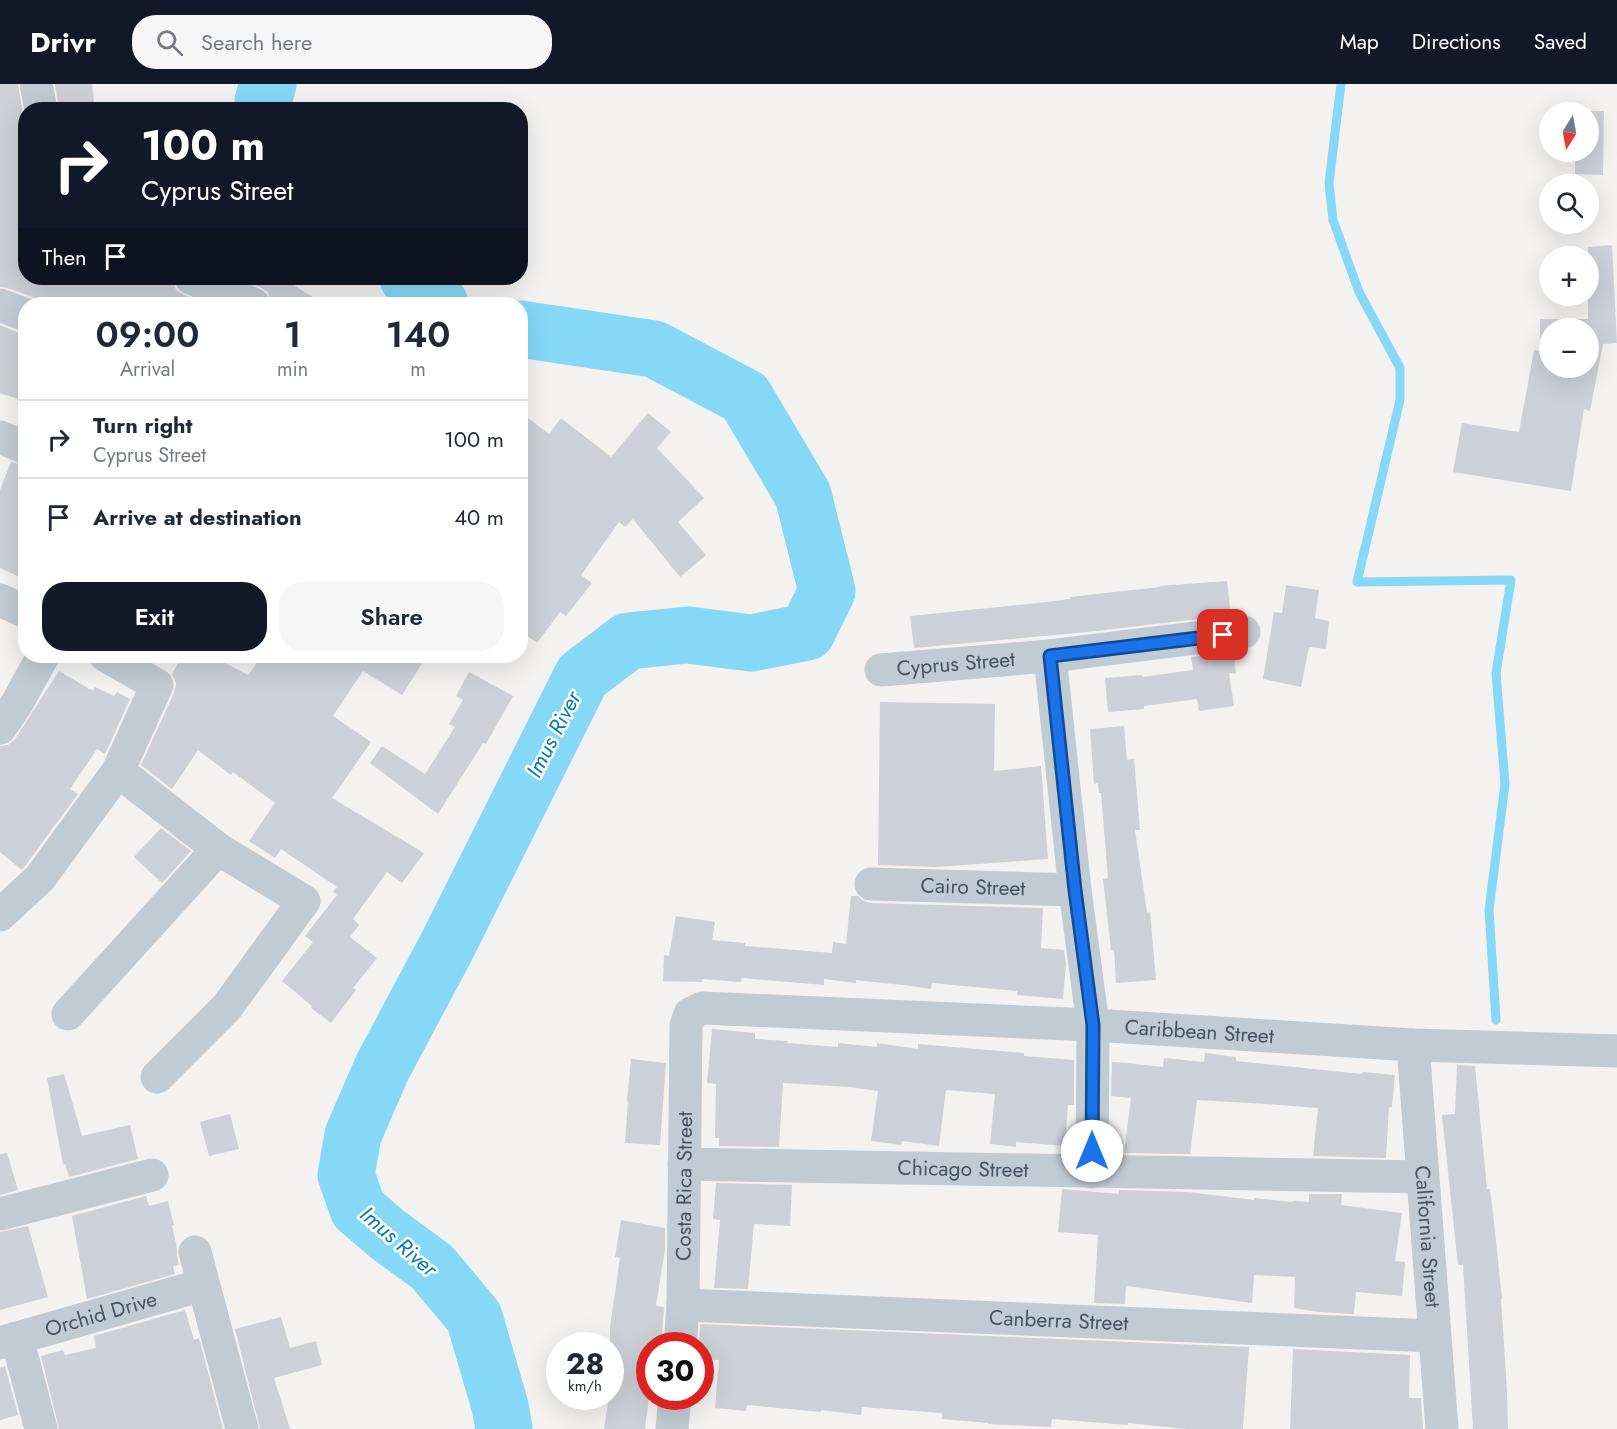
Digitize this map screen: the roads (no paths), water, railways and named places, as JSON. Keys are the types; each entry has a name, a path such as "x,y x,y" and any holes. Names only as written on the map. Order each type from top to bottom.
{"street":[{"path":"36,84 39,102"},
{"path":"208,285 237,297"},
{"path":"0,305 18,312"},
{"path":"0,437 18,445"},
{"path":"0,600 18,608"},
{"name":"Cyprus Street","path":"881,670 1050,656 1244,632"},
{"path":"1050,656 1075,890 1093,1025 1092,1172"},
{"path":"0,728 16,705 39,663"},
{"path":"0,915 40,878 118,771 157,685 118,663"},
{"path":"118,771 218,849 304,900 227,1007 157,1077"},
{"path":"68,1014 218,849"},
{"name":"Cairo Street","path":"872,884 1075,890"},
{"name":"Caribbean Street","path":"686,1026 690,1014 702,1008 1093,1025 1413,1045 1617,1052"},
{"name":"Costa Rica Street","path":"681,1332 686,1026"},
{"name":"California Street","path":"1413,1045 1442,1429"},
{"name":"Chicago Street","path":"684,1164 1422,1177"},
{"path":"0,1214 152,1175"},
{"path":"195,1252 242,1429"},
{"name":"Orchid Drive","path":"8,1340 203,1285"},
{"name":"Canberra Street","path":"683,1305 1434,1336"},
{"path":"8,1340 41,1429"},
{"path":"672,1429 674,1410"}],"waterway":[{"name":"Imus River","path":"263,102 268,84"},
{"path":"1341,84 1329,183 1333,220 1359,292 1400,368 1400,400 1357,582 1511,580 1496,673 1505,784 1489,910 1496,1020"},
{"name":"Imus River","path":"416,285 429,297"},
{"name":"Imus River","path":"504,1429 500,1406 474,1317 432,1267 358,1209 346,1175 353,1135 382,1068 446,948 582,676 628,641 688,635 751,643 807,632 827,591 803,495 745,397 654,349 528,330"}]}
